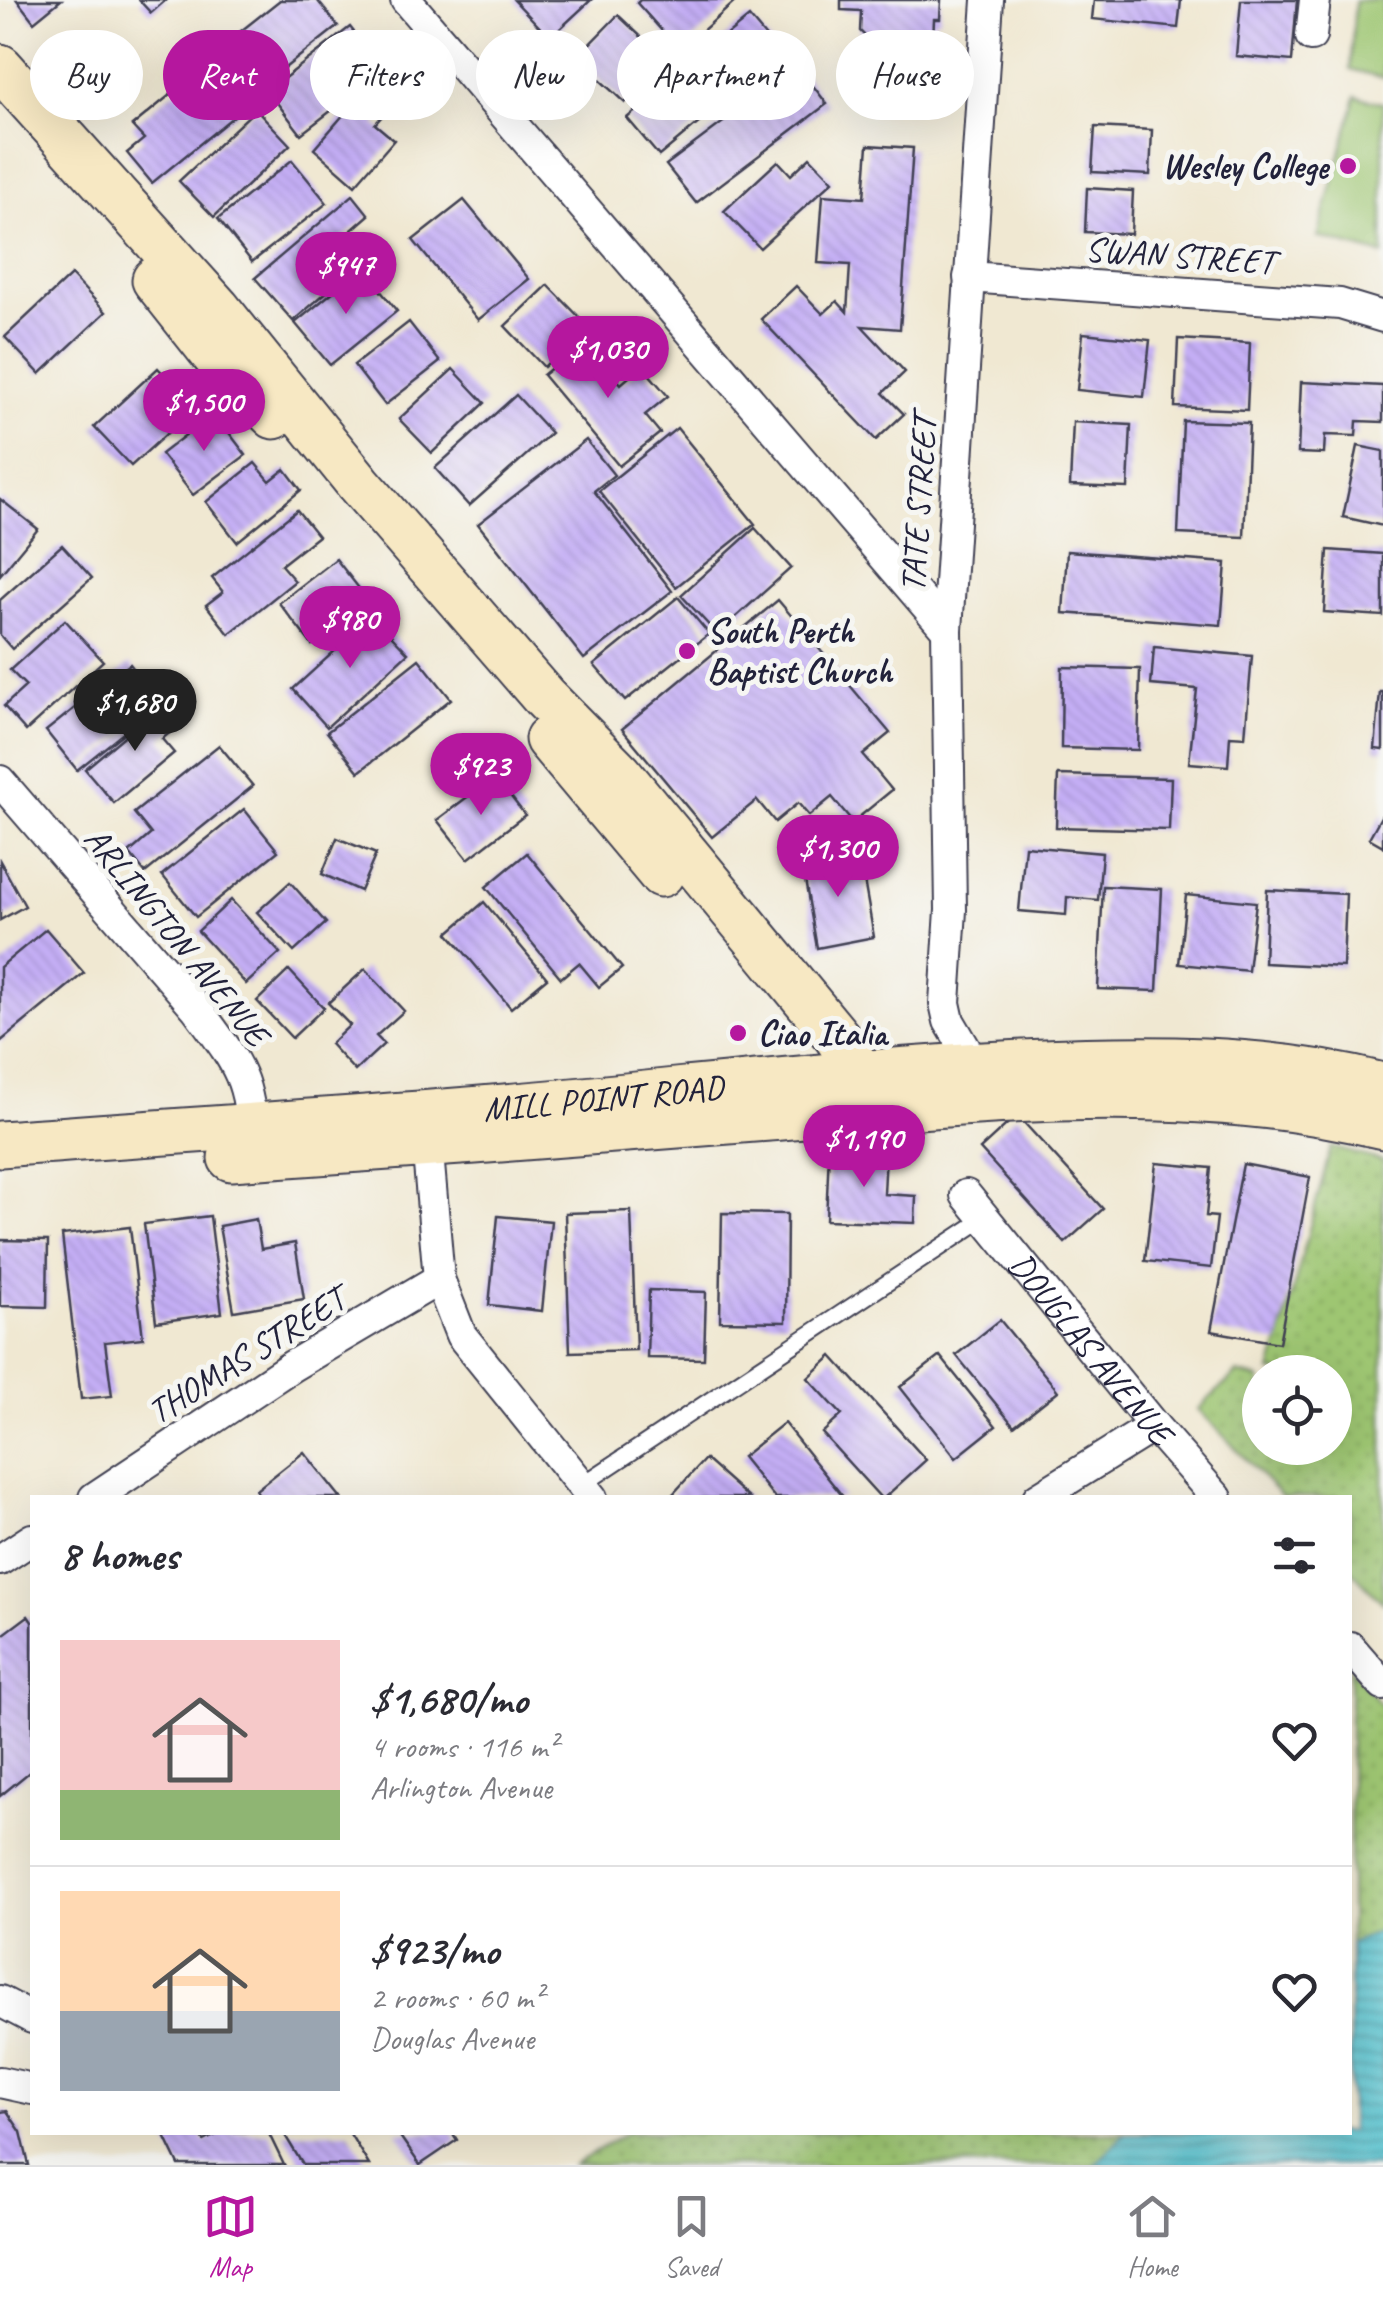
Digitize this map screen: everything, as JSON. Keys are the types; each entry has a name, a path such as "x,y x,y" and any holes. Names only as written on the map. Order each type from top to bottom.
{"main road":[{"path":"0,67 217,308 360,484 543,696 620,774 854,1092"},
{"path":"0,98 130,249 222,366 262,402 325,472 854,1092"},
{"name":"MILL POINT ROAD","path":"854,1092 974,1065 1184,1059 1334,1074 1383,1086"},
{"name":"MILL POINT ROAD","path":"0,1174 253,1141 854,1092 1222,1099 1306,1109 1383,1126"},
{"name":"MILL POINT ROAD","path":"0,1144 253,1141"}],"street":[{"path":"406,0 948,630"},
{"name":"TATE STREET","path":"974,1065 948,1021 945,1003 952,910 948,630 988,0"},
{"path":"1311,36 1315,0"},
{"name":"SWAN STREET","path":"969,276 1340,304 1383,318"},
{"name":"ARLINGTON AVENUE","path":"0,781 207,1022 241,1071 248,1092 253,1141"},
{"path":"426,1128 440,1279 461,1335 587,1491"},
{"name":"DOUGLAS AVENUE","path":"976,1206 1154,1426 1215,1495"},
{"name":"THOMAS STREET","path":"98,1495 292,1366 440,1279"},
{"path":"1043,1495 1154,1426"},
{"path":"0,1560 30,1539"},
{"path":"1352,1649 1383,1685"},
{"path":"0,2001 30,2017"},
{"path":"0,2082 30,2088"}],"lane":[{"path":"587,1491 976,1206"}],"green space":[{"path":"1355,0 1383,0 1383,78 1350,69"},
{"path":"1356,96 1383,103 1383,255 1318,237"},
{"path":"1331,1147 1383,1161 1383,1603 1352,1571 1352,1495 1280,1495 1251,1465 1352,1465 1352,1355 1276,1355"},
{"path":"1237,1373 1242,1374 1242,1455 1198,1409"},
{"path":"1352,1670 1383,1707 1383,2165 574,2165 622,2135 1352,2135"}],"water":[{"path":"1383,1930 1383,2165 1095,2165 1123,2135 1352,2135 1352,1942"}],"building":[{"path":"17,0 61,0 34,22"},
{"path":"139,0 166,0 151,13"},
{"path":"280,0 317,0 338,26 333,30 310,30 310,48 290,64 290,30 242,30"},
{"path":"514,0 591,0 559,30 542,30"},
{"path":"737,0 703,30 661,30 637,3"},
{"path":"841,0 941,0 940,19 934,19 934,30 860,30 861,11 841,10"},
{"path":"1094,0 1181,0 1178,28 1092,19"},
{"path":"1241,0 1297,0 1292,61 1236,56"},
{"path":"618,15 634,30 617,30 617,96 597,77 597,36"},
{"path":"749,17 760,30 733,30"},
{"path":"310,58 310,120 319,120 301,134 290,120 290,74"},
{"path":"816,90 827,104 816,112"},
{"path":"163,101 163,120 229,120 152,183 127,153 144,139 132,126"},
{"path":"244,120 266,120 290,145 214,217 179,181"},
{"path":"339,120 379,120 375,124 394,140 355,185 314,149"},
{"path":"629,120 702,120 659,156"},
{"path":"726,120 806,120 696,203 666,165"},
{"path":"1095,127 1152,130 1150,175 1092,172"},
{"path":"868,145 913,148 900,329 862,326 905,372 883,393 904,414 876,440 761,319 796,286 823,314 837,301 847,312 850,265 818,263 823,195 864,198"},
{"path":"810,157 833,181 760,248 724,211 778,161 791,175"},
{"path":"292,160 327,203 252,262 218,219"},
{"path":"1087,188 1133,191 1131,234 1085,232"},
{"path":"353,195 369,215 339,241 359,264 293,321 255,278"},
{"path":"464,200 529,279 478,320 413,240"},
{"path":"362,268 397,311 330,365 295,323"},
{"path":"71,275 106,312 40,374 5,337"},
{"path":"548,285 587,325 544,367 505,326"},
{"path":"409,322 440,362 385,405 354,365"},
{"path":"1083,333 1150,340 1144,397 1077,390"},
{"path":"1178,339 1250,343 1247,410 1175,407"},
{"path":"585,341 621,384 642,366 668,396 645,415 660,433 619,466 543,375"},
{"path":"158,368 195,408 131,466 94,427"},
{"path":"453,369 485,403 432,453 399,419"},
{"path":"1301,382 1383,386 1383,422 1357,421 1356,436 1325,435 1324,454 1298,453"},
{"path":"516,395 551,433 469,506 435,468"},
{"path":"214,413 246,455 193,495 161,454"},
{"path":"1183,421 1249,423 1244,537 1178,534"},
{"path":"1073,422 1131,425 1128,488 1070,486"},
{"path":"677,428 755,524 676,587 599,491"},
{"path":"586,440 614,475 594,491 672,591 584,659 478,524"},
{"path":"1358,446 1383,451 1383,526 1343,517"},
{"path":"255,463 270,481 285,469 301,490 237,542 206,502"},
{"path":"0,499 38,529 0,575"},
{"path":"297,510 318,536 281,565 295,581 229,634 206,605 223,592 212,578"},
{"path":"755,528 791,568 717,634 681,595"},
{"path":"62,545 92,578 12,649 0,635 0,600"},
{"path":"1328,550 1383,554 1383,616 1324,612"},
{"path":"1067,551 1226,563 1221,625 1063,613"},
{"path":"336,559 369,601 312,645 279,603"},
{"path":"678,597 709,634 625,701 594,665"},
{"path":"778,600 890,733 863,755 892,790 853,822 832,797 809,816 798,803 775,822 757,800 712,837 622,729"},
{"path":"373,616 408,653 327,727 293,689"},
{"path":"65,620 103,661 26,731 4,706 26,686 10,670"},
{"path":"1154,647 1252,656 1245,737 1230,736 1228,766 1189,763 1197,689 1151,685"},
{"path":"419,659 451,699 359,772 327,732"},
{"path":"130,664 161,703 77,770 46,731"},
{"path":"1062,667 1140,669 1138,750 1061,748"},
{"path":"1383,692 1383,750 1375,749"},
{"path":"165,702 183,722 162,739 174,753 114,803 85,769"},
{"path":"219,745 253,786 145,873 129,853 151,834 134,813"},
{"path":"1058,775 1171,778 1169,830 1056,827"},
{"path":"495,776 525,815 468,859 437,820"},
{"path":"244,809 278,851 196,917 162,875"},
{"path":"1383,813 1383,846 1369,838"},
{"path":"337,838 376,854 360,891 322,874"},
{"path":"1025,846 1102,853 1098,900 1067,897 1066,915 1019,911"},
{"path":"859,852 874,937 817,948 802,863"},
{"path":"527,853 622,968 599,987 579,963 561,978 486,887"},
{"path":"0,861 25,906 0,920"},
{"path":"290,882 326,923 294,952 257,912"},
{"path":"1103,886 1162,889 1157,991 1098,989"},
{"path":"1267,890 1346,894 1343,967 1264,963"},
{"path":"1186,895 1256,902 1248,971 1179,964"},
{"path":"231,900 280,953 246,984 198,931"},
{"path":"484,902 547,978 511,1008 448,933"},
{"path":"46,929 84,973 0,1042 0,967"},
{"path":"365,969 404,1011 376,1036 384,1044 355,1071 330,1044 350,1025 328,1003"},
{"path":"289,970 324,1008 292,1038 257,1001"},
{"path":"1017,1115 1103,1209 1065,1243 980,1149"},
{"path":"829,1150 886,1153 884,1194 916,1196 915,1223 826,1220"},
{"path":"1156,1163 1211,1168 1206,1216 1217,1217 1211,1268 1145,1261"},
{"path":"1243,1164 1310,1177 1279,1343 1211,1331"},
{"path":"631,1211 636,1350 570,1352 565,1213"},
{"path":"722,1213 787,1214 786,1322 720,1321"},
{"path":"210,1216 222,1313 156,1322 144,1224"},
{"path":"498,1216 551,1221 542,1311 489,1305"},
{"path":"256,1219 261,1249 295,1243 304,1299 234,1311 219,1226"},
{"path":"130,1227 143,1338 105,1342 112,1396 81,1399 62,1235"},
{"path":"0,1240 48,1241 47,1307 0,1306"},
{"path":"649,1290 706,1292 704,1359 647,1358"},
{"path":"1000,1320 1058,1391 1014,1426 956,1355"},
{"path":"832,1356 926,1460 887,1495 878,1495 822,1433 842,1415 808,1378"},
{"path":"940,1356 996,1426 956,1458 900,1387"},
{"path":"784,1423 842,1495 773,1495 742,1457"},
{"path":"304,1452 339,1495 259,1495 256,1490"},
{"path":"705,1459 746,1495 674,1495"},
{"path":"28,1616 30,1772 0,1796 0,1637"},
{"path":"7,2111 21,2132 29,2165 0,2165 0,2112"},
{"path":"164,2135 201,2135 204,2141 216,2135 269,2135 284,2165 179,2165"},
{"path":"285,2135 351,2135 369,2165 303,2165"},
{"path":"399,2135 454,2135 457,2140 420,2165"}],"place":[{"name":"Wesley College","path":"1348,166"},
{"name":"South Perth Baptist Church","path":"687,651"},
{"name":"Ciao Italia","path":"738,1033"}]}
